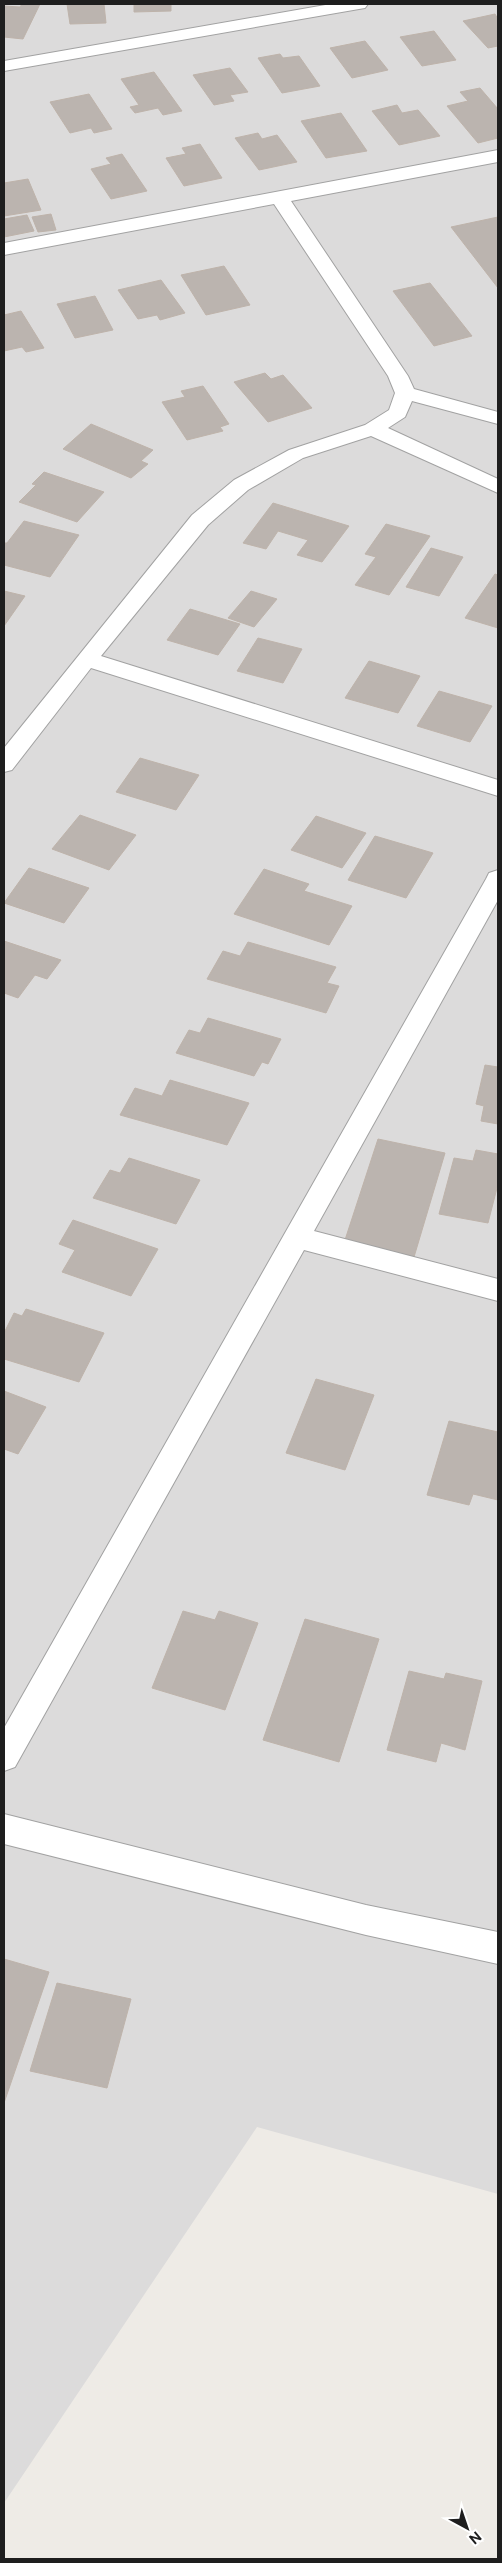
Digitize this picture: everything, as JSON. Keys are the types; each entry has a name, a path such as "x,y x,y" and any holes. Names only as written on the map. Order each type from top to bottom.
{"street":[{"path":"4,66 359,4"},
{"path":"4,249 498,156"},
{"path":"4,764 86,659 200,520 241,484 296,454 372,429 398,413 405,393 398,376 278,196"},
{"path":"405,393 498,418"},
{"path":"372,429 498,487"},
{"path":"86,659 498,788"},
{"path":"4,1757 498,879"},
{"path":"297,1237 498,1290"},
{"path":"4,1829 366,1920 498,1948"}],"shaded area":[{"path":"4,4 498,4 498,2194 257,2127 4,2503"}],"building":[{"path":"22,4 40,4 23,39 4,37 4,6 20,7"},
{"path":"67,4 104,4 106,23 70,24"},
{"path":"134,4 171,4 171,11 134,12"},
{"path":"495,14 498,19 498,46 488,48 463,21"},
{"path":"434,31 456,60 422,66 400,37"},
{"path":"365,41 388,70 352,78 330,48"},
{"path":"280,54 283,58 299,56 320,86 282,93 258,58"},
{"path":"230,68 248,92 230,95 234,101 214,105 193,75"},
{"path":"154,72 182,111 163,115 158,108 135,113 130,107 139,105 121,79"},
{"path":"480,88 498,109 498,138 478,143 447,106 468,101 460,92"},
{"path":"89,94 112,129 94,133 91,128 70,133 50,102"},
{"path":"397,105 402,113 418,110 440,136 399,145 372,111"},
{"path":"341,113 367,151 326,158 301,121"},
{"path":"258,133 262,139 277,135 297,162 259,170 235,138"},
{"path":"200,144 222,178 184,186 166,158 186,154 182,148"},
{"path":"122,154 147,191 111,199 91,169 111,164 106,158"},
{"path":"28,179 41,210 4,216 4,183"},
{"path":"51,214 56,230 38,232 32,217"},
{"path":"27,215 34,231 4,237 4,219"},
{"path":"498,217 498,288 451,227"},
{"path":"224,266 250,305 206,315 181,275"},
{"path":"161,280 185,313 160,320 157,315 138,319 118,290"},
{"path":"430,283 472,336 434,346 393,291"},
{"path":"95,296 113,330 75,338 57,304"},
{"path":"21,311 44,348 26,352 22,347 4,351 4,315"},
{"path":"265,373 271,379 283,375 312,408 268,422 234,382"},
{"path":"203,386 229,424 220,427 223,431 187,440 162,402 185,397 181,391"},
{"path":"91,424 153,450 141,461 148,464 131,478 63,449"},
{"path":"44,472 104,492 77,522 19,502 36,485 32,484"},
{"path":"273,503 349,526 322,562 297,555 308,540 278,531 266,549 243,543"},
{"path":"24,521 79,535 50,577 4,565 4,543 7,543"},
{"path":"386,524 430,536 389,595 355,585 376,557 365,554"},
{"path":"431,548 463,557 439,596 406,587"},
{"path":"495,574 498,575 498,628 465,618"},
{"path":"4,591 25,596 4,626"},
{"path":"251,591 277,599 254,627 228,618"},
{"path":"190,609 240,624 218,655 167,640"},
{"path":"258,638 302,649 283,683 237,671"},
{"path":"369,661 420,676 398,713 345,698"},
{"path":"439,691 492,706 470,742 417,726"},
{"path":"140,758 199,775 176,810 116,792"},
{"path":"80,815 136,835 109,870 52,849"},
{"path":"316,816 366,833 342,868 291,850"},
{"path":"375,836 433,853 406,898 348,880"},
{"path":"29,868 89,888 64,923 4,903"},
{"path":"264,869 309,884 304,891 352,906 329,945 234,914"},
{"path":"4,941 61,960 47,979 35,975 18,998 4,993"},
{"path":"248,942 336,967 327,983 339,986 326,1013 207,979 223,951 240,956"},
{"path":"208,1018 281,1039 268,1064 262,1062 254,1076 176,1053 189,1030 200,1033"},
{"path":"485,1065 498,1067 498,1124 481,1121 484,1106 476,1104"},
{"path":"170,1080 249,1103 227,1145 120,1115 135,1088 162,1096"},
{"path":"378,1139 445,1153 414,1257 344,1243"},
{"path":"476,1150 498,1154 498,1184 488,1223 439,1214 454,1158 473,1161"},
{"path":"129,1158 200,1180 176,1224 93,1198 110,1170 120,1173"},
{"path":"73,1220 158,1249 131,1296 62,1272 75,1250 59,1244"},
{"path":"26,1309 104,1333 79,1382 4,1359 4,1333 14,1313 22,1316"},
{"path":"316,1379 374,1395 345,1470 286,1453"},
{"path":"4,1391 46,1407 18,1454 4,1449"},
{"path":"449,1421 498,1432 498,1500 473,1494 469,1505 427,1495"},
{"path":"183,1611 215,1620 219,1611 258,1623 225,1710 152,1688"},
{"path":"305,1619 379,1639 339,1762 263,1740"},
{"path":"409,1671 444,1679 446,1673 482,1681 465,1750 441,1743 436,1762 387,1750"},
{"path":"4,1959 49,1972 4,2103"},
{"path":"57,1983 131,1999 107,2088 30,2071"}]}
